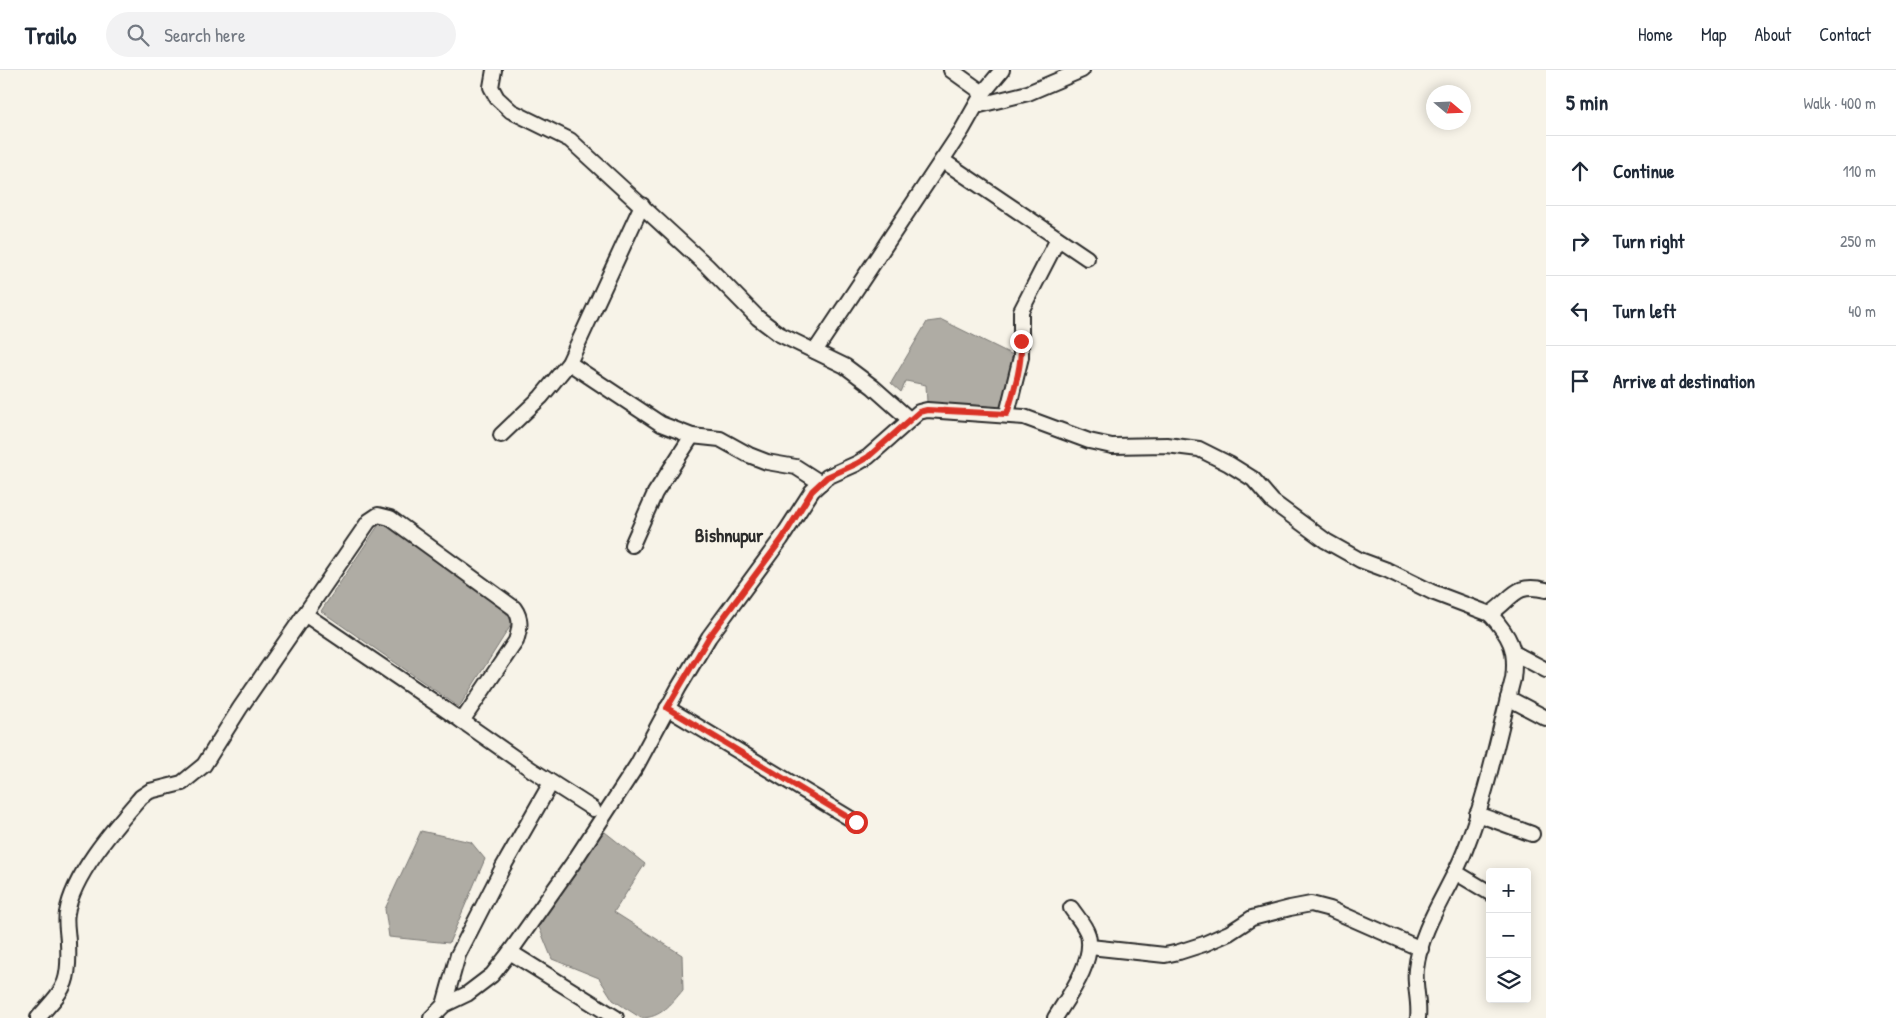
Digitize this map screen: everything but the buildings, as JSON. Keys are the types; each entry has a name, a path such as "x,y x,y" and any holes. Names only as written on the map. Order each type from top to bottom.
{"street":[{"path":"494,70 491,87 502,102 512,111 570,140 707,266 758,318 780,334 845,366 910,419"},
{"path":"951,70 983,93"},
{"path":"816,351 962,130 983,93 1002,70"},
{"path":"976,106 1028,94 1082,70"},
{"path":"942,160 1087,258"},
{"path":"501,435 540,397 569,363 642,206"},
{"path":"1007,414 1021,357 1021,311 1058,239"},
{"path":"569,363 661,424 692,436 720,439 749,455 767,462 796,467 821,483"},
{"path":"432,1018 444,1005 479,986 492,975 510,952 573,863 637,765 667,708 709,637 782,539 812,491 827,477 868,457 910,419 919,412 927,410 1007,414 1037,420 1089,441 1112,446 1167,445 1199,450 1229,464 1253,479 1273,502 1326,541 1360,560 1432,592 1490,614 1503,628 1513,646 1515,664 1508,698 1477,814 1465,850 1432,916 1421,948 1416,968 1418,1018"},
{"path":"632,545 655,493 692,436"},
{"path":"38,1018 64,988 70,969 67,913 77,884 95,855 141,797 150,791 182,783 204,765 240,708 306,615 369,521 378,515 390,518 514,608 520,616 520,628 516,641 462,721"},
{"path":"1490,614 1523,588 1534,587 1546,590"},
{"path":"306,615 592,809"},
{"path":"1514,653 1546,670"},
{"path":"1508,698 1546,718"},
{"path":"667,708 856,822"},
{"path":"444,1005 458,955 503,867 551,783"},
{"path":"1477,814 1532,834"},
{"path":"1455,872 1486,891"},
{"path":"1090,947 1164,955 1204,944 1229,933 1252,918 1311,904 1330,908 1421,948"},
{"path":"1055,1018 1083,969 1090,947 1088,934 1072,908"},
{"path":"510,952 616,1018"}],"shaded area":[{"path":"942,320 1015,356 1000,409 927,402 926,385 906,381 901,392 891,383 927,322"},
{"path":"384,517 487,589 513,622 459,707 321,611"},
{"path":"421,831 471,842 485,859 449,943 389,937 385,909"},
{"path":"605,832 645,864 614,912 682,955 683,990 665,1009 654,1016 641,1018 613,1000 599,978 552,959 539,927 579,854"}],"district":[{"name":"Bishnupur","path":"729,535"}],"route":[{"path":"856,822 667,708 709,637 782,539 812,491 827,477 868,457 919,412 927,410 1007,414 1018,376 1021,341"}]}
